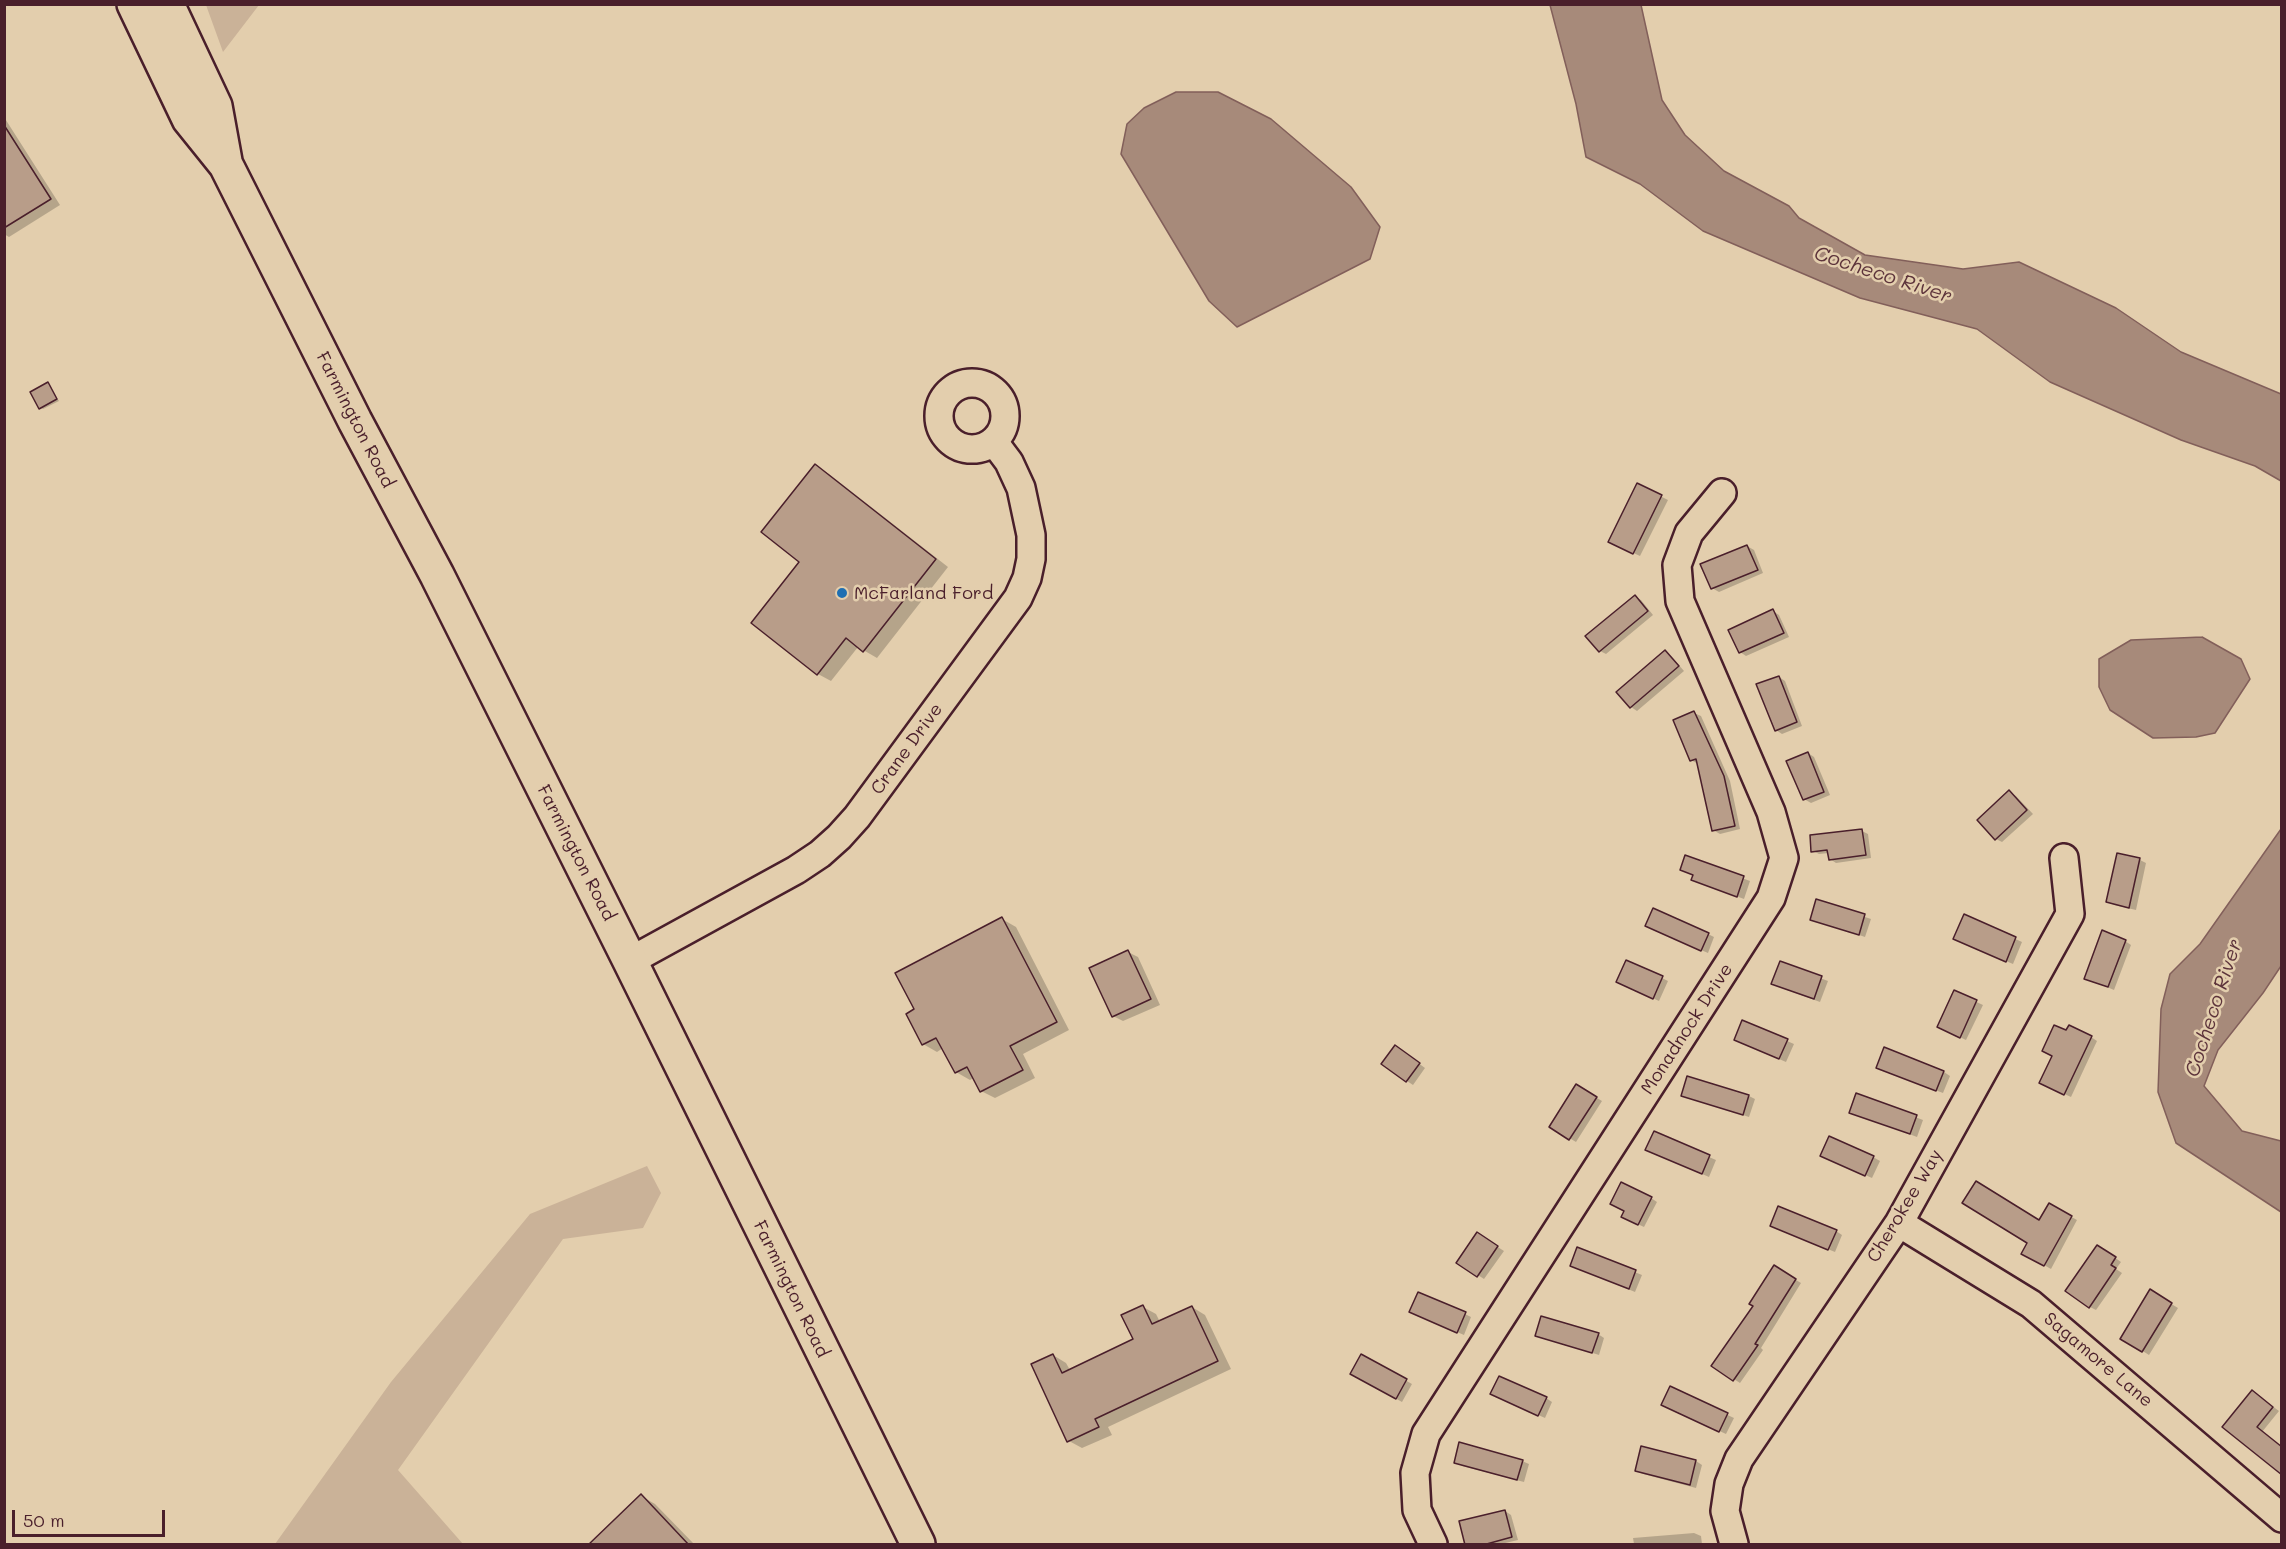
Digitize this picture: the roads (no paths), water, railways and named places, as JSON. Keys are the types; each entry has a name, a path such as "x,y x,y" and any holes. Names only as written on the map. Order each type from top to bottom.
{"highway":[{"name":"Farmington Road","path":"134,4 189,119 226,165 355,421 437,575 918,1545"},
{"name":"Farmington Road","path":"167,4 215,106 226,165"}],"street":[{"name":"Crane Drive","path":"630,961 796,870 820,854 839,837 857,817 1018,598 1027,578 1031,559 1031,535 1021,488 1009,462 994,442"},
{"name":"Monadnock Drive","path":"1433,1545 1417,1510 1415,1473 1426,1434 1771,898 1784,858 1771,812 1680,601 1677,566 1689,533 1722,494"},
{"name":"Cherokee Way","path":"1734,1545 1725,1511 1729,1484 1738,1459 1899,1223 2070,914 2064,858"},
{"name":"Sagamore Lane","path":"1899,1223 2031,1304 2282,1518"}],"water":[{"name":"Cocheco River","path":"1550,5 1641,5 1662,100 1685,135 1724,171 1789,206 1799,218 1865,255 1963,269 2019,262 2116,308 2181,352 2281,394 2281,481 2255,466 2181,440 2050,382 1977,329 1860,298 1703,231 1640,184 1586,157 1576,104"},
{"path":"1176,92 1218,92 1271,119 1351,187 1380,227 1370,259 1237,327 1209,301 1121,154 1127,124 1144,108"},
{"path":"2202,637 2241,659 2250,679 2215,733 2196,737 2153,738 2110,710 2099,687 2099,659 2131,640"},
{"name":"Cocheco River","path":"2281,829 2281,966 2263,993 2218,1050 2204,1086 2242,1131 2281,1141 2281,1212 2176,1143 2158,1092 2161,1009 2170,974 2200,944"}],"place":[{"name":"McFarland Ford","path":"842,593"}]}
